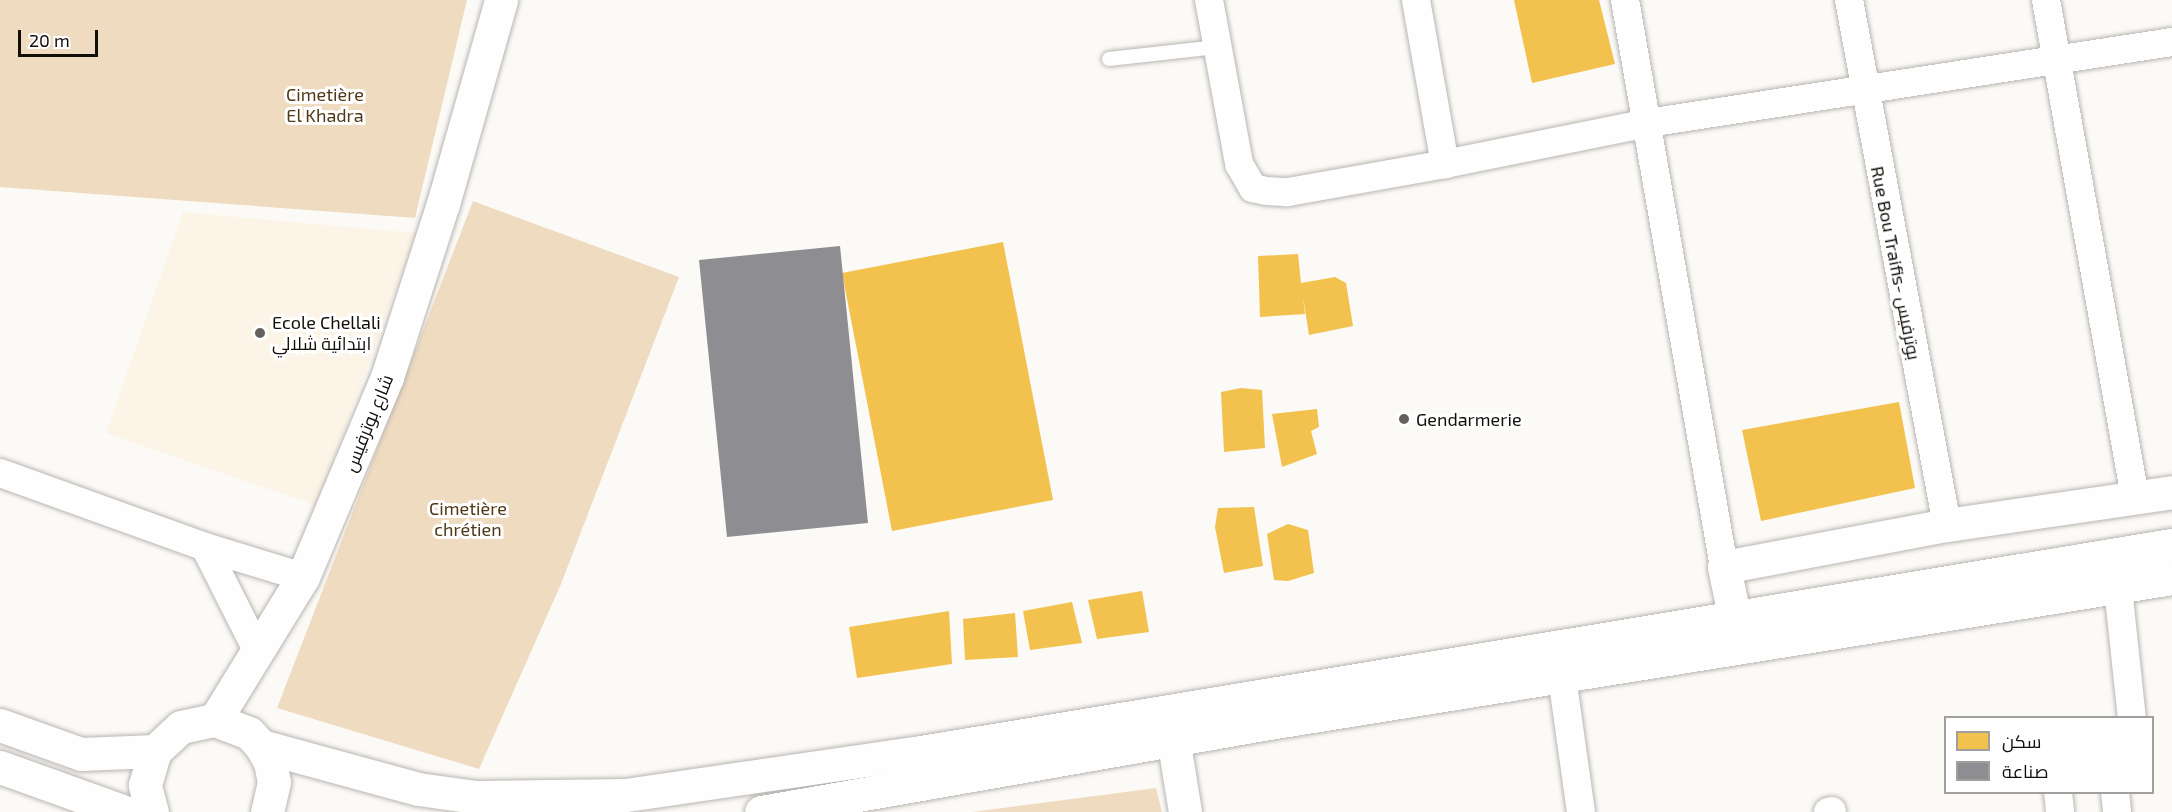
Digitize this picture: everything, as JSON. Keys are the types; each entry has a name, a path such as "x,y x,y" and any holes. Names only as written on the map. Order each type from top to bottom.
{"main road":[{"name":"شارع بوترفيس","path":"215,720 259,654 303,577 387,377 443,204 501,0"},
{"path":"1734,615 1724,567 1947,525 2172,492"},
{"path":"261,746 418,789 464,795 626,795 915,753 1734,615 2172,545"},
{"path":"761,812 1174,741 2172,578"},
{"path":"1166,709 1171,717 1185,812"},
{"path":"152,812 145,785 155,751 181,727 215,720 249,733 261,746 270,762 274,782 267,812"},
{"path":"0,725 81,754 155,751"},
{"path":"0,767 125,812"}],"street":[{"path":"1209,0 1239,164 1253,188 1288,192 1444,164 1648,123 2055,58 2172,42"},
{"path":"1416,0 1444,164"},
{"path":"1625,0 1724,567"},
{"name":"Rue Bou Traifis- بوترفيس","path":"1849,0 1863,90 1947,525"},
{"path":"2046,0 2135,497"},
{"path":"0,473 205,547 303,577"},
{"path":"205,547 259,654"},
{"path":"2118,588 2132,716"},
{"path":"1562,677 1581,812"},
{"path":"2058,794 2060,812"},
{"path":"2115,794 2116,812"}],"lane":[{"path":"1109,59 1216,47"}],"shaded area":[{"name":"Ecole Chellali ابتدائية شلالي","path":"183,212 416,233 317,506 106,433"}],"green space":[{"name":"Cimetière El Khadra","path":"0,0 467,0 415,218 0,187"},
{"name":"Cimetière chrétien","path":"473,201 679,277 561,584 479,769 277,708"},
{"path":"1156,788 1162,812 972,812"}],"building: سكن":[{"path":"1514,0 1599,0 1615,64 1532,83"},
{"path":"1003,242 1053,500 892,531 842,273"},
{"path":"1298,254 1301,283 1335,277 1346,283 1353,326 1309,335 1303,297 1305,314 1260,317 1258,256"},
{"path":"1241,388 1262,390 1265,448 1224,452 1221,392"},
{"path":"1899,402 1915,488 1761,521 1742,430"},
{"path":"1317,409 1319,427 1311,431 1317,454 1282,467 1272,414"},
{"path":"1254,507 1263,566 1224,573 1215,527 1218,508"},
{"path":"1288,524 1308,530 1314,573 1288,581 1274,580 1267,534"},
{"path":"1142,591 1149,632 1097,639 1088,600"},
{"path":"1072,602 1082,643 1030,650 1023,611"},
{"path":"949,611 952,664 857,678 849,627"},
{"path":"1015,613 1018,657 965,660 963,619"}],"building: صناعة":[{"path":"840,246 868,523 727,537 699,260"}],"place":[{"name":"Ecole Chellali ابتدائية شلالي","path":"260,333"},
{"name":"Gendarmerie","path":"1404,419"}]}
